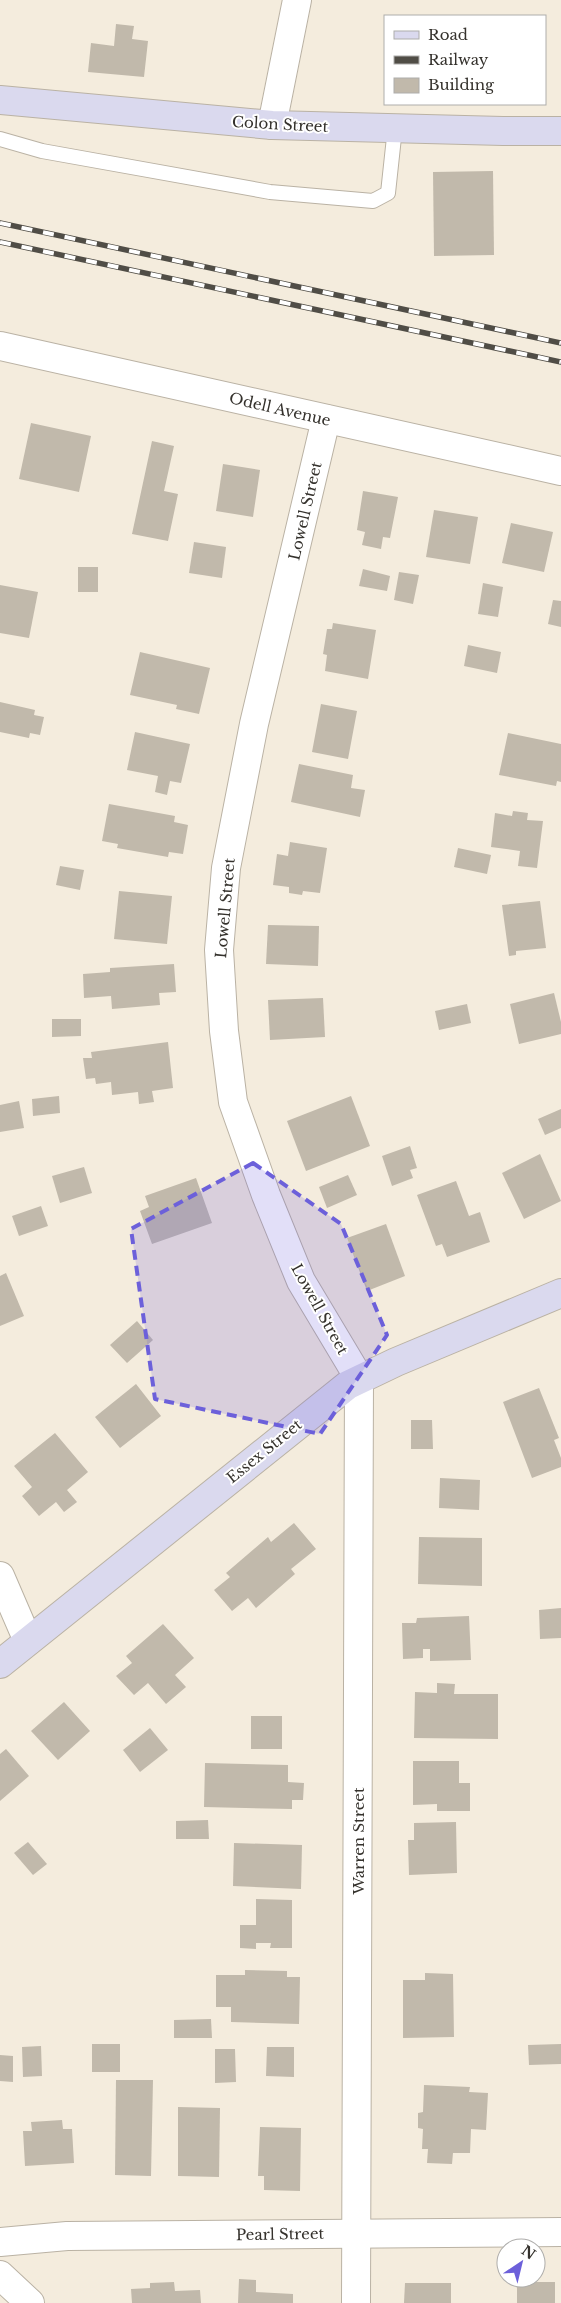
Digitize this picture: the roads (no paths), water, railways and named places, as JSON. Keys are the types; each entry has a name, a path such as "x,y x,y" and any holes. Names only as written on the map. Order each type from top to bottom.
{"main road":[{"name":"Colon Street","path":"0,100 272,125 561,130"},
{"name":"Essex Street","path":"0,1664 358,1378 561,1292"}],"street":[{"path":"272,125 297,0"},
{"name":"Odell Avenue","path":"0,346 561,471"},
{"name":"Lowell Street","path":"326,419 254,724 226,868 219,950 224,1031 233,1102 266,1195 302,1281 358,1378"},
{"name":"Warren Street","path":"356,2303 358,1378"},
{"path":"0,1576 28,1641"},
{"name":"Pearl Street","path":"0,2242 67,2236 561,2232"},
{"path":"0,2275 30,2303"}],"lane":[{"path":"0,139 42,151 270,192 373,201 388,193 395,128"}],"railway":[{"path":"0,223 561,343"},
{"path":"0,242 561,362"}]}
